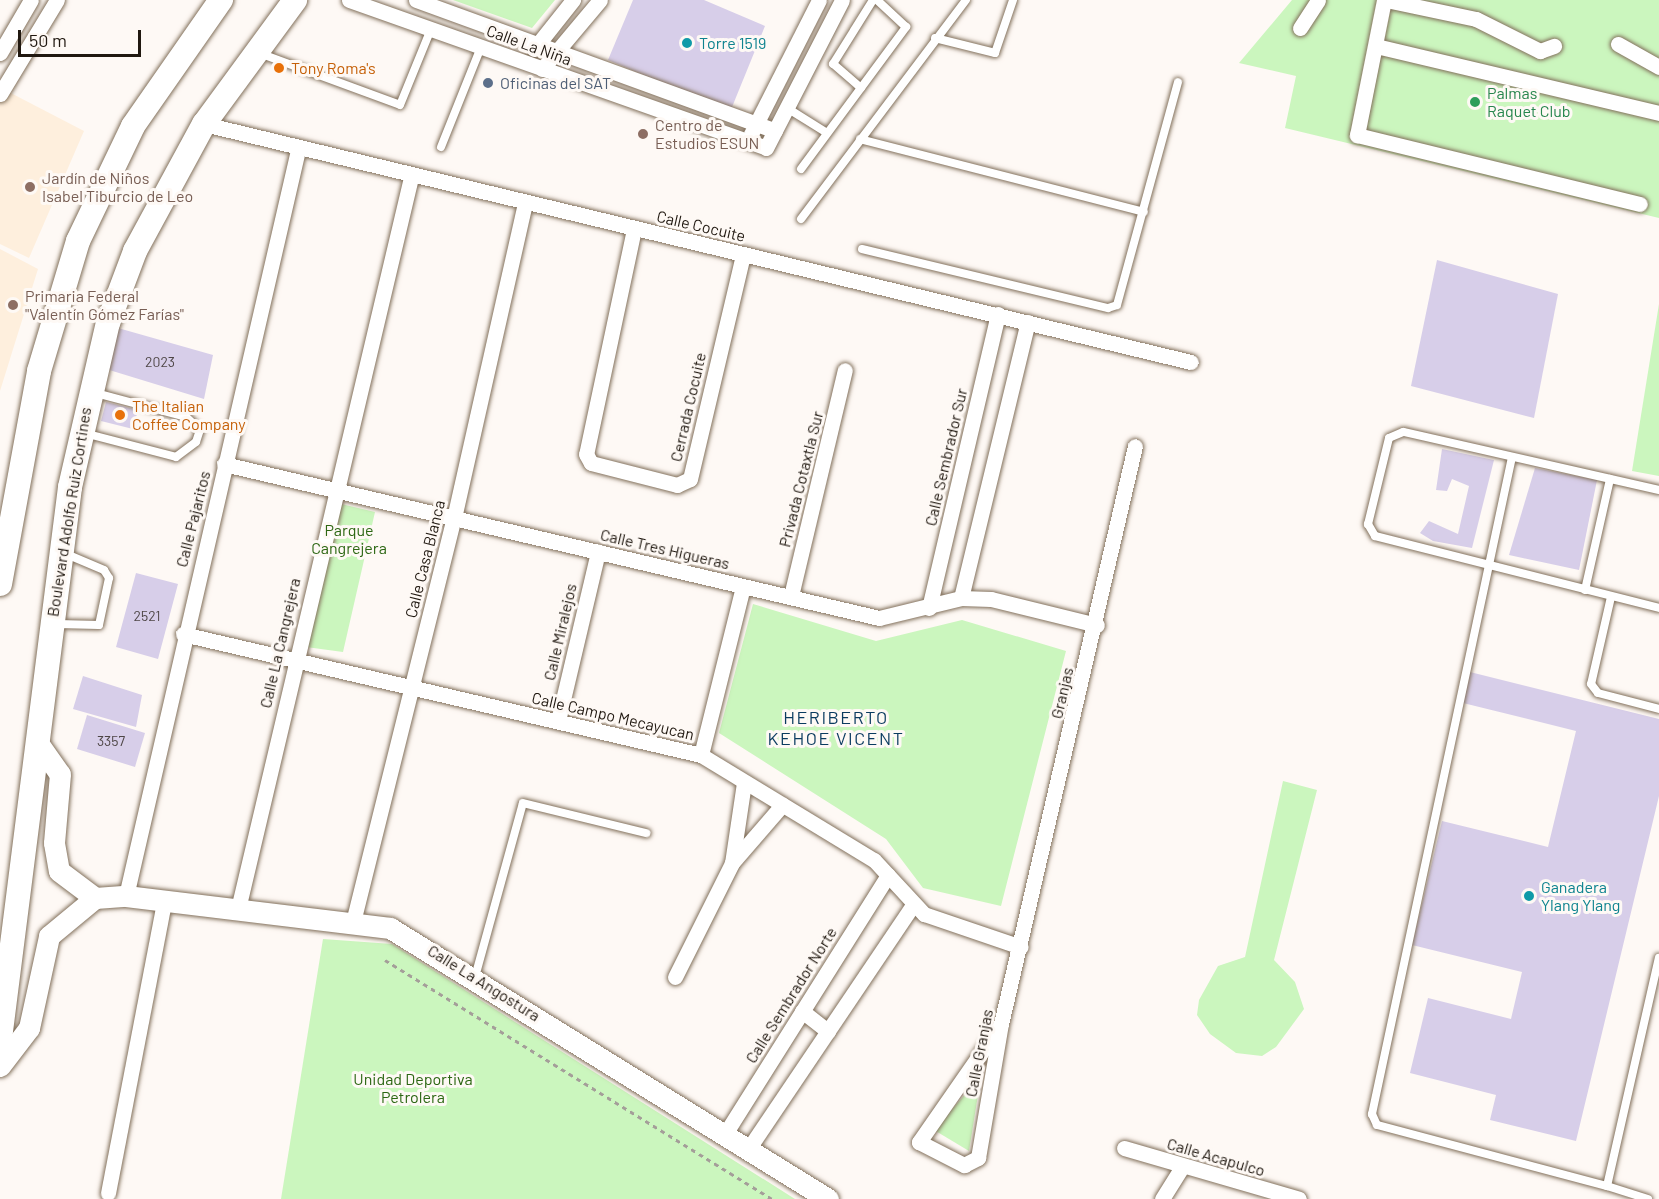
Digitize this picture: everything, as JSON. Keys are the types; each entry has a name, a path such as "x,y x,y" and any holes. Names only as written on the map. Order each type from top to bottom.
{"main road":[{"path":"0,584 39,371 78,241 133,126 221,0"},
{"name":"Boulevard Adolfo Ruiz Cortines","path":"0,1039 60,551 89,391 135,251 204,124 255,51 295,0"}],"street":[{"path":"0,53 31,0"},
{"path":"0,94 57,0"},
{"name":"Calle La Niña","path":"349,0 766,148 775,131 416,0"},
{"path":"524,62 573,0"},
{"path":"542,69 600,0"},
{"path":"747,142 819,0"},
{"path":"775,131 842,0"},
{"path":"1300,28 1318,0"},
{"path":"1554,46 1540,51 1476,19 1385,0 1355,129 1362,139 1640,204"},
{"path":"1618,44 1659,67"},
{"path":"1376,46 1659,113"},
{"name":"Calle Cocuite","path":"204,124 298,150 998,314 1191,362"},
{"name":"Calle Pajaritos","path":"126,896 183,634 298,150"},
{"name":"Calle La Cangrejera","path":"238,909 294,660 411,177"},
{"name":"Calle Casa Blanca","path":"353,922 454,518 525,202"},
{"name":"Cerrada Cocuite","path":"634,229 586,454 591,463 677,485 690,479 743,254"},
{"name":"Calle Sembrador Sur","path":"929,608 998,314"},
{"path":"961,598 1028,322"},
{"name":"Privada Cotaxtla Sur","path":"791,596 845,370"},
{"name":"Granjas","path":"1021,947 1135,446"},
{"name":"Calle Tres Higueras","path":"224,464 334,492 889,619 961,598 991,599 1096,625"},
{"name":"Calle Miralejos","path":"558,721 598,552"},
{"path":"701,755 742,586"},
{"name":"Calle Campo Mecayucan","path":"183,634 701,755 888,875 913,905 933,919 1021,947"},
{"path":"0,1066 29,1028 49,936 95,898 58,871 54,843 60,774 38,743"},
{"path":"732,863 744,783"},
{"path":"675,977 732,863 782,805"},
{"name":"Calle Sembrador Norte","path":"725,1134 888,875"},
{"name":"Calle La Angostura","path":"95,898 126,896 353,922 398,930 828,1199"},
{"path":"108,1193 164,901"},
{"path":"749,1148 913,905"},
{"name":"Calle Granjas","path":"1001,1024 920,1142 971,1165 978,1158 1001,1024 1021,947"},
{"path":"802,1011 828,1031"},
{"name":"Calle Acapulco","path":"1124,1148 1181,1168 1299,1199"},
{"path":"1162,1199 1181,1168"}],"lane":[{"path":"801,169 827,133 861,88 906,27 875,0 833,64 861,88"},
{"path":"801,219 935,38 966,0"},
{"path":"935,38 995,53 1012,0"},
{"path":"255,51 399,105 431,29"},
{"path":"441,147 481,47"},
{"path":"862,249 1113,308 1120,301 1178,82"},
{"path":"787,108 827,133"},
{"path":"860,139 1144,212"},
{"path":"80,432 176,457 196,442 200,430 186,417 89,391"},
{"path":"1659,490 1395,433 1368,524 1375,536 1659,608"},
{"path":"1512,457 1491,565 1372,1114 1386,1131 1607,1186 1648,1199"},
{"path":"1585,590 1610,479"},
{"path":"52,623 99,625 109,578 104,570 60,551"},
{"path":"1611,597 1591,684 1598,693 1659,709"},
{"path":"474,979 523,802 646,834"},
{"path":"1607,1186 1659,958"}],"path":[{"path":"385,960 772,1199"}],"shaded area":[{"name":"Jardín de Niños Isabel Tiburcio de Leo","path":"5,90 84,131 29,258 0,244 0,102"},
{"name":"Primaria Federal \"Valentín Gómez Farías\"","path":"0,249 38,269 0,391"}],"green space":[{"path":"453,0 555,0 532,28"},
{"name":"Palmas Raquet Club","path":"1292,0 1659,0 1659,218 1285,128 1296,76 1239,63"},
{"path":"1659,304 1659,476 1632,471"},
{"name":"Parque Cangrejera","path":"337,503 375,512 343,652 306,647"},
{"path":"753,604 876,641 962,620 1066,651 1001,906 923,888 886,839 719,733"},
{"path":"1283,781 1317,790 1274,960 1295,982 1304,1009 1276,1047 1262,1056 1236,1053 1210,1034 1197,1015 1199,1000 1218,966 1245,957"},
{"name":"Unidad Deportiva Petrolera","path":"323,939 392,944 795,1199 281,1199"},
{"path":"981,1076 969,1151 934,1130"}],"building":[{"name":"Torre 1519","path":"633,0 704,0 765,26 730,112 608,60"},
{"path":"1437,260 1558,294 1534,418 1411,386"},
{"path":"118,328 213,355 204,399 106,369"},
{"name":"The Italian Coffee Company","path":"106,402 138,410 133,429 101,421"},
{"path":"1442,449 1494,460 1472,548 1433,541 1420,533 1429,521 1458,534 1469,486 1452,479 1447,491 1436,490"},
{"path":"1535,468 1597,480 1579,570 1509,555"},
{"path":"136,573 178,584 158,659 116,647"},
{"name":"Ganadera Ylang Ylang","path":"1470,672 1659,719 1659,796 1576,1141 1490,1120 1496,1095 1410,1073 1428,998 1511,1019 1522,972 1412,945 1442,821 1548,847 1576,731 1463,703"},
{"path":"83,676 142,695 136,727 73,709"},
{"path":"87,715 145,733 135,767 77,749"}],"place":[{"name":"Torre 1519","path":"687,43"},
{"name":"Tony Roma's","path":"279,68"},
{"name":"Oficinas del SAT","path":"488,83"},
{"name":"Palmas Raquet Club","path":"1475,102"},
{"name":"Centro de Estudios ESUN","path":"643,134"},
{"name":"Jardín de Niños Isabel Tiburcio de Leo","path":"30,187"},
{"name":"Primaria Federal \"Valentín Gómez Farías\"","path":"13,305"},
{"name":"The Italian Coffee Company","path":"120,415"},
{"name":"Ganadera Ylang Ylang","path":"1529,896"}],"district":[{"name":"HERIBERTO KEHOE VICENT","path":"836,728"}]}
